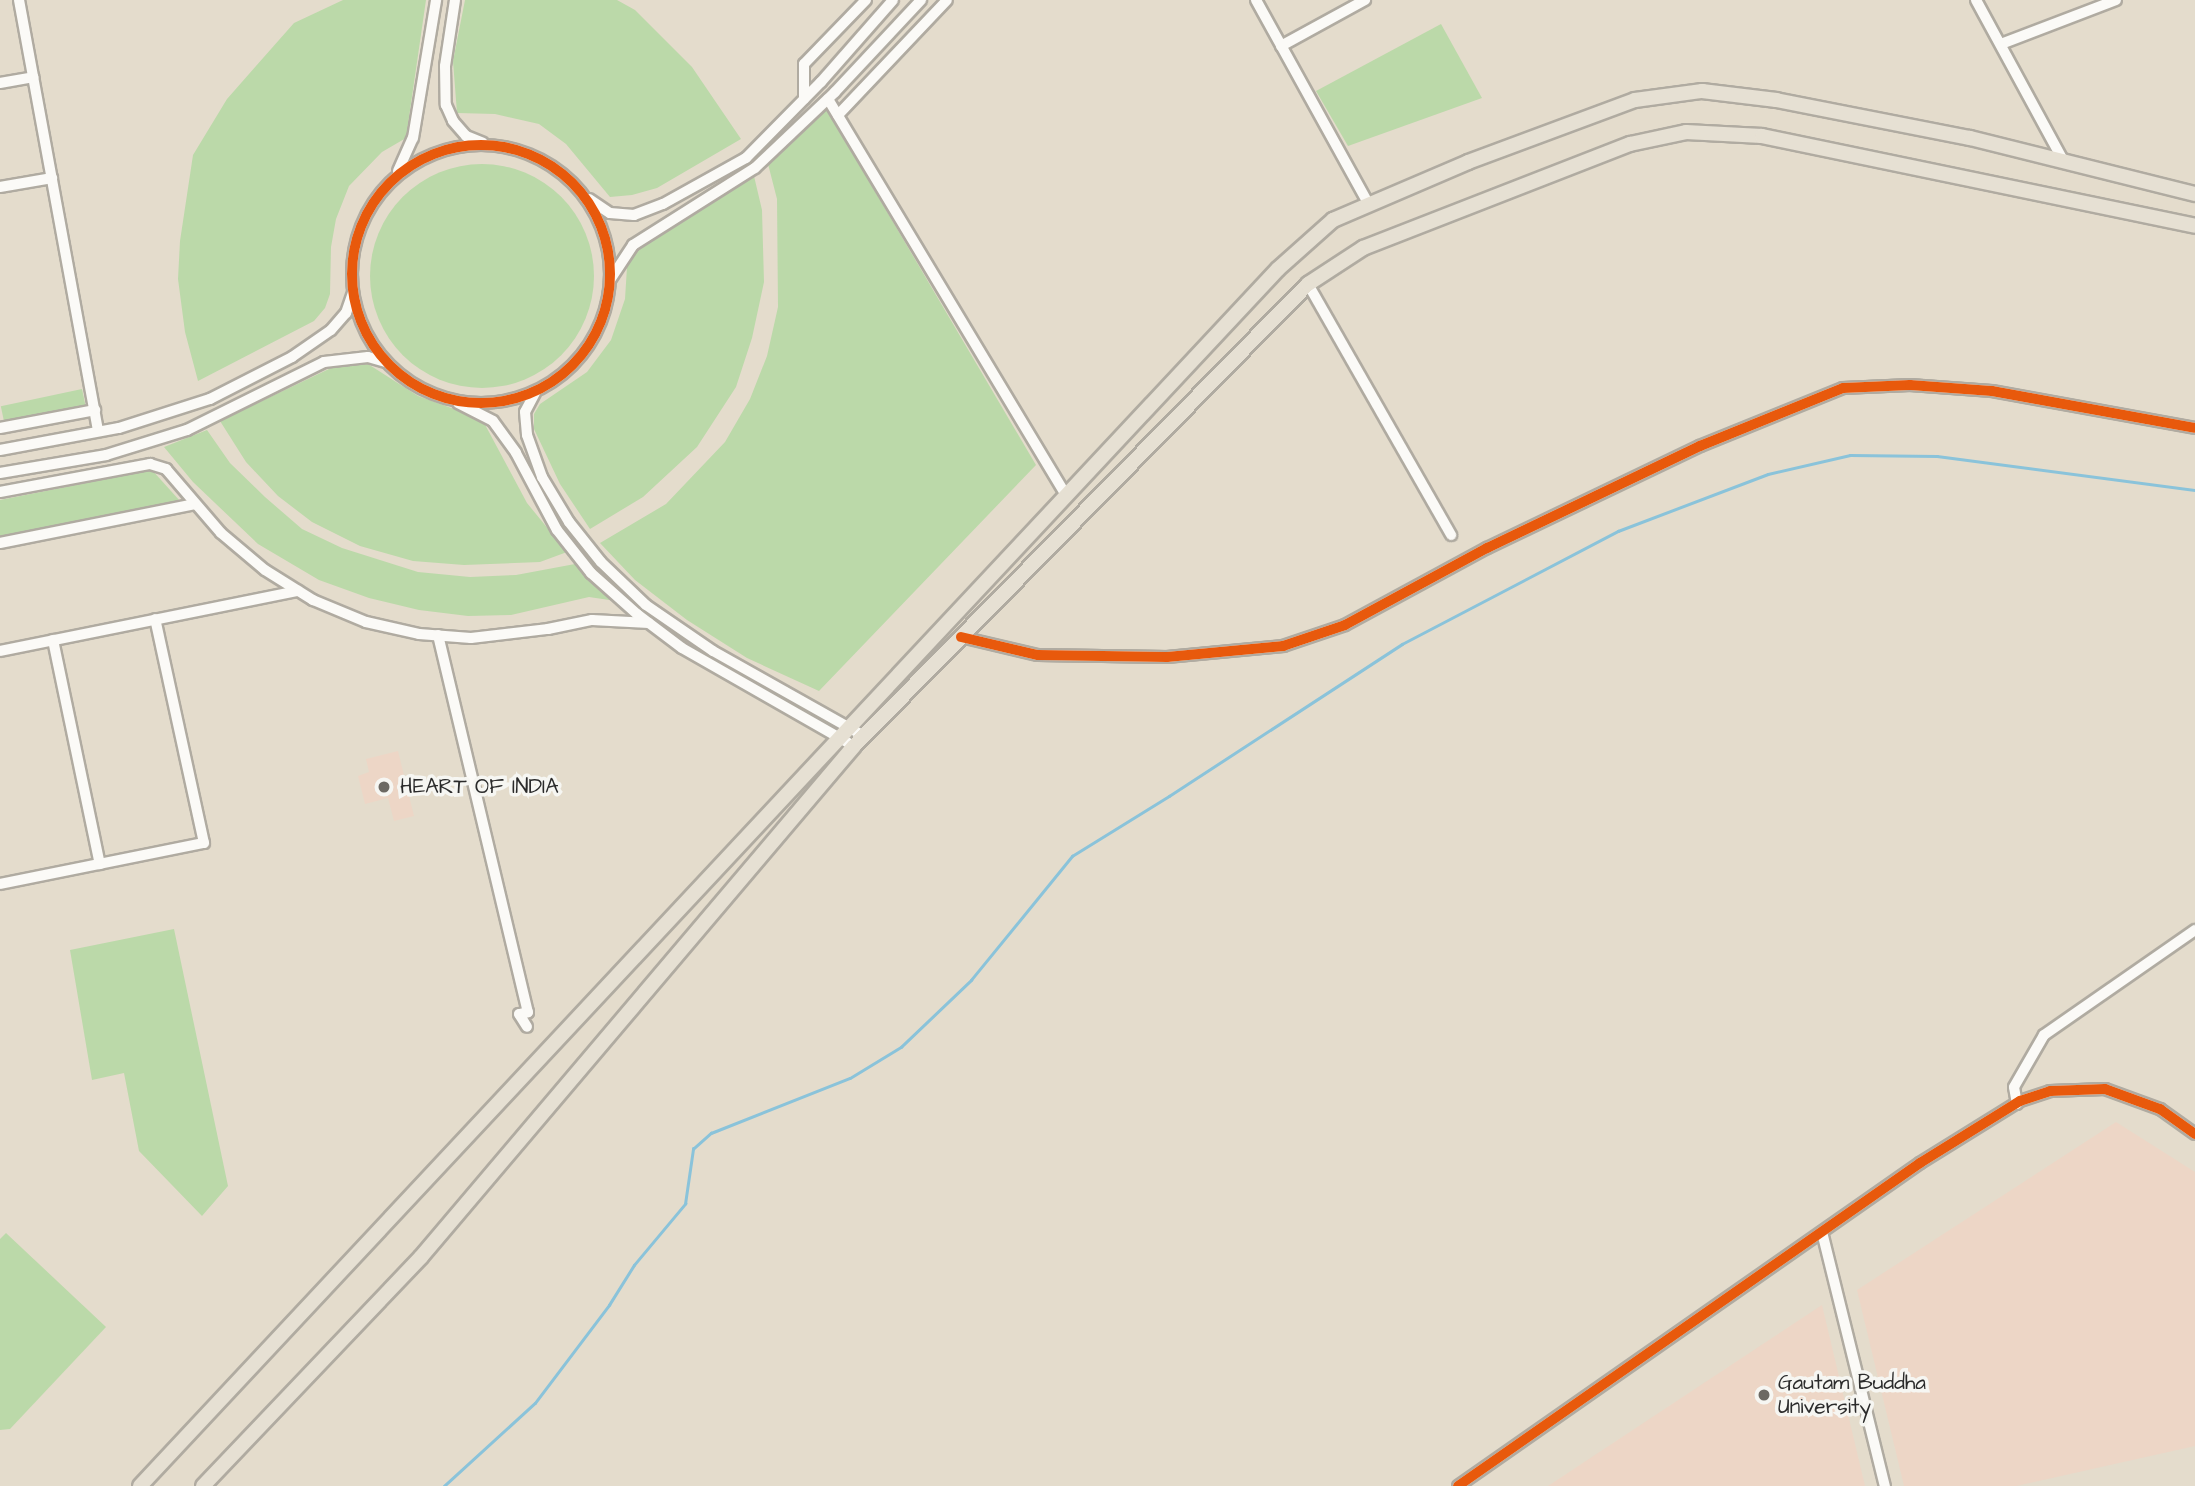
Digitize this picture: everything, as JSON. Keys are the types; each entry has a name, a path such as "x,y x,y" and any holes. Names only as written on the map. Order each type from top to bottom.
{"main road":[{"path":"140,1486 1278,269 1333,220 1468,162 1635,100 1702,91 1776,100 1970,138 2195,194"},
{"path":"203,1486 421,1257 859,741 1308,284 1363,248 1477,201 1630,144 1686,132 1762,136 2195,226"}],"street":[{"path":"19,0 98,432"},
{"path":"0,450 119,428 210,399 292,357 331,330 346,313 353,292 354,249 368,212 398,171 412,138 436,0"},
{"path":"455,0 445,66 446,105 453,121 466,136 491,145 518,150 554,167 586,198 610,213 634,215 663,204 746,158 804,99 893,0"},
{"path":"804,99 804,64 866,0"},
{"path":"610,280 633,245 755,168 828,99 921,0"},
{"path":"838,115 947,0"},
{"path":"1256,0 1368,205"},
{"path":"1281,46 1365,0"},
{"path":"2001,44 2116,0"},
{"path":"1978,1 2064,162"},
{"path":"0,83 33,77"},
{"path":"828,99 1067,496"},
{"path":"398,171 426,158 467,146 491,145"},
{"path":"0,187 52,178"},
{"path":"447,399 493,403 534,393 566,373 596,337 610,280 610,256 605,236 586,198"},
{"path":"1308,284 1451,535"},
{"path":"353,292 362,323 386,362 405,378 493,421 516,453 557,530 591,573 681,648 859,741"},
{"path":"0,473 120,450 187,430 324,362 368,358 386,362"},
{"path":"961,637 1038,655 1167,657 1283,646 1345,625 1487,548 1687,452 1843,388 1910,385 1992,391 2195,428"},
{"path":"534,393 525,412 527,435 542,477 569,522 601,562 646,605 713,651 844,733"},
{"path":"0,428 95,410"},
{"path":"120,450 125,469"},
{"path":"0,492 150,464 166,469 220,533 265,570 298,591 366,622 471,638 592,620 649,623"},
{"path":"0,543 195,504"},
{"path":"0,651 298,591"},
{"path":"0,884 204,843 155,619"},
{"path":"438,635 528,1012 519,1014 527,1027"},
{"path":"53,640 100,864"},
{"path":"2017,1104 2014,1087 2044,1035 2195,930"},
{"path":"1458,1486 1920,1163 2017,1104 2050,1091 2105,1089 2160,1109 2195,1134"},
{"path":"1822,1232 1885,1486"}],"shaded area":[{"name":"HEART OF INDIA","path":"398,751 414,816 394,821 388,798 365,804 358,776 369,772 366,759"},
{"path":"2116,1122 2195,1172 2195,1446 2016,1486 1904,1486 1857,1290"},
{"name":"Gautam Buddha University","path":"1822,1305 1865,1486 1548,1486"}],"green space":[{"path":"343,0 426,0 406,138 382,152 349,186 336,219 331,247 330,294 325,308 314,321 198,381 185,332 178,279 180,241 193,155 227,99 294,23"},
{"path":"465,0 617,0 635,10 692,67 741,139 657,188 632,195 610,197 566,144 539,124 495,114 457,113 453,61"},
{"path":"1441,24 1482,98 1348,146 1316,91"},
{"path":"826,108 1036,465 819,691 747,658 687,620 635,580 600,543 666,504 725,442 750,399 767,356 778,307 777,199 768,164"},
{"path":"471,164 493,164 535,177 553,189 569,205 586,233 594,276 586,319 569,347 553,363 525,380 493,388 471,388 429,375 411,363 395,347 378,319 370,287 370,265 383,223 395,205 411,189 439,172"},
{"path":"754,176 762,210 764,282 752,338 736,387 697,447 643,497 590,529 560,484 534,429 534,414 540,404 587,372 611,340 625,299 627,267 636,250"},
{"path":"368,364 418,396 482,419 527,503 567,552 540,562 464,565 413,561 360,546 312,522 278,496 246,462 220,421 331,368"},
{"path":"82,389 86,408 5,425 1,406"},
{"path":"207,430 230,463 265,497 302,529 342,548 418,572 470,577 516,575 575,564 616,601 589,597 511,615 468,616 419,610 369,598 319,580 258,544 193,482 164,447"},
{"path":"152,470 180,501 0,536 0,500"},
{"path":"174,929 228,1186 202,1216 139,1151 124,1073 92,1080 70,950"},
{"path":"6,1233 106,1327 10,1429 0,1430 0,1239"}],"waterway":[{"path":"444,1486 535,1403 609,1305 634,1265 685,1204 693,1149 711,1133 850,1078 901,1047 971,980 1072,856 1402,644 1618,531 1768,474 1850,455 1937,456 2195,490"}],"cycle path":[{"path":"481,145 530,155 552,167 572,183 588,203 600,225 610,274 600,323 588,345 572,365 552,381 530,393 481,403 432,393 410,381 390,365 374,345 362,323 352,274 362,225 374,203 390,183 410,167 432,155 481,145"},
{"path":"961,637 1038,655 1167,657 1283,646 1345,625 1487,548 1700,446 1843,388 1910,385 1992,391 2195,428"},
{"path":"1458,1486 1920,1163 2020,1101 2050,1091 2105,1089 2160,1109 2195,1134"}],"place":[{"name":"HEART OF INDIA","path":"384,787"},
{"name":"Gautam Buddha University","path":"1764,1395"}]}
